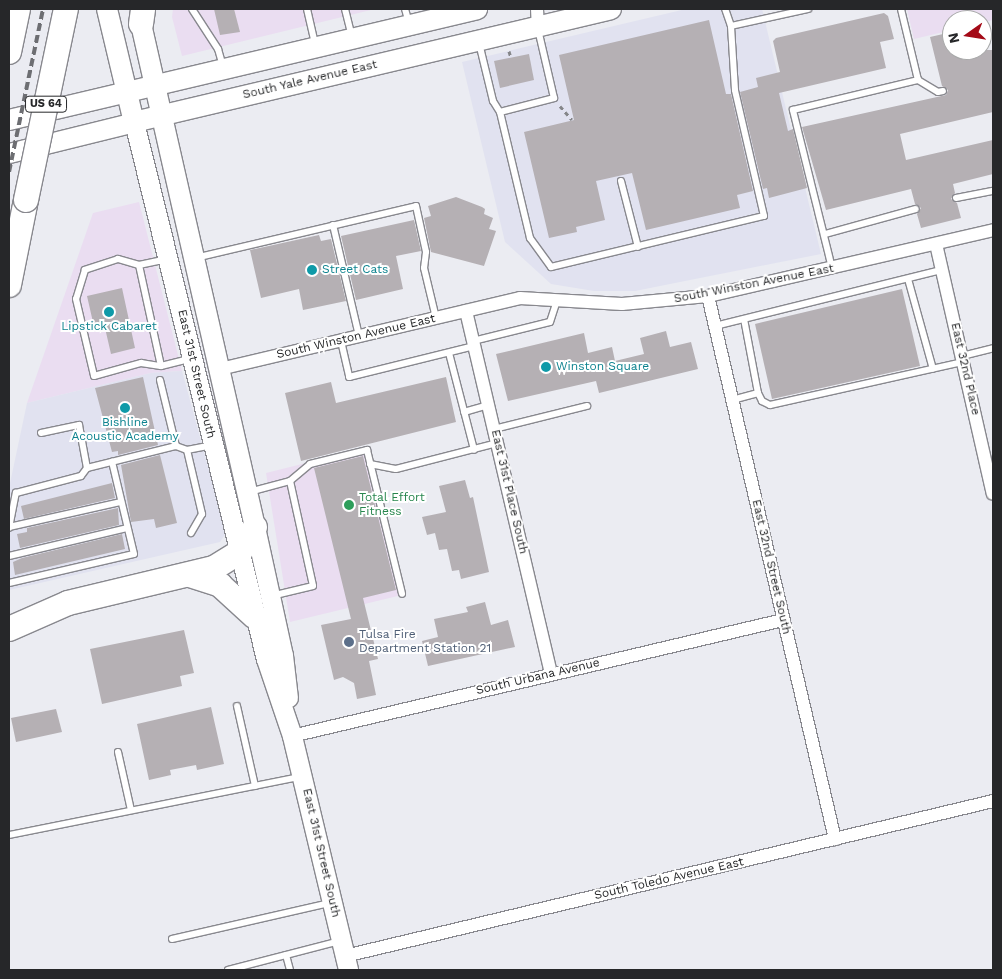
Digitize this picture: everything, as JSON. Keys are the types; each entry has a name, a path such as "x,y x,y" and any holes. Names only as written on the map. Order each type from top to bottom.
{"highway":[{"name":"US 64","path":"9,285 66,9"},
{"path":"9,52 14,13"},
{"path":"9,629 68,603 190,574 227,563 240,552 255,527"},
{"path":"190,574 220,584 255,616"}],"main road":[{"name":"East 31st Street South","path":"107,9 255,616 292,736 345,955"},
{"path":"9,120 352,38 407,17 477,9"},
{"name":"South Yale Avenue East","path":"9,153 162,114 478,40 537,18 611,9"},
{"name":"East 31st Street South","path":"140,14 283,655 292,736"}],"street":[{"name":"South Winston Avenue East","path":"220,369 520,298 557,301 654,303 708,296 832,269 993,230"},
{"name":"East 32nd Place","path":"936,244 993,494"},
{"name":"East 32nd Street South","path":"708,296 835,839"},
{"name":"East 31st Place South","path":"466,311 551,673"},
{"name":"South Urbana Avenue","path":"292,736 551,673 783,620"},
{"name":"South Toledo Avenue East","path":"345,955 993,801"}],"lane":[{"path":"192,9 218,49 224,68"},
{"path":"307,9 315,46"},
{"path":"345,9 352,38"},
{"path":"478,40 493,101 500,112 530,238 551,267 764,216 735,90 731,26 725,9"},
{"path":"731,26 808,9"},
{"path":"901,9 918,80"},
{"path":"500,112 554,98 537,18"},
{"path":"832,269 793,110 918,80 938,92 943,91"},
{"path":"621,181 638,246"},
{"path":"956,198 993,191"},
{"path":"195,258 416,206 426,252 424,268 436,318"},
{"path":"824,234 916,209"},
{"path":"333,225 359,336"},
{"path":"168,259 139,265 118,259 84,270 76,299 94,376 141,363 161,366 193,358"},
{"path":"139,265 161,366"},
{"path":"715,326 942,270"},
{"path":"908,279 933,368"},
{"path":"341,341 349,377 449,353 550,322 557,301"},
{"path":"744,319 758,393 762,401 770,405 933,368 993,348"},
{"path":"449,353 474,450"},
{"path":"160,380 176,446"},
{"path":"732,400 758,393"},
{"path":"464,412 488,405"},
{"path":"494,429 587,406"},
{"path":"41,433 78,425 87,468"},
{"path":"370,464 396,468 497,443"},
{"path":"121,502 9,527 16,493 81,476 87,468 176,446 187,450 213,445"},
{"path":"187,450 202,514 191,533"},
{"path":"247,492 290,481 310,464 366,450 402,594"},
{"path":"9,584 134,554 112,462"},
{"path":"270,596 313,586 290,481"},
{"path":"9,556 127,528"},
{"path":"237,706 255,786"},
{"path":"118,752 131,810"},
{"path":"9,834 302,777"},
{"path":"172,939 332,902"},
{"path":"286,955 290,970"},
{"path":"228,970 286,955 345,955"}],"path":[{"path":"554,98 572,120"}],"shaded area":[{"path":"173,9 375,9 182,56 172,17"},
{"path":"686,9 762,9 821,254 635,291 594,291 551,284 505,242 462,62"},
{"path":"907,9 993,9 992,20 992,10 942,10 942,32 914,39"},
{"path":"139,202 182,371 151,373 27,403 93,213"},
{"path":"182,371 226,533 220,542 9,590 9,488 27,403 151,373"},
{"path":"370,447 406,594 290,622 266,473"}],"building":[{"path":"214,9 234,9 240,32 220,35"},
{"path":"884,13 888,16 894,39 880,42 886,68 779,93 788,131 793,129 807,188 769,198 767,188 763,189 740,92 758,87 756,78 780,72 773,41 776,38"},
{"path":"709,20 726,94 731,94 753,191 737,195 740,208 646,230 632,173 596,181 605,220 576,227 577,232 549,238 524,132 574,120 559,55"},
{"path":"942,34 942,60 992,60 993,50 993,112 900,134 906,160 993,140 993,174 953,184 955,193 951,199 957,203 961,218 921,228 917,214 921,208 915,204 911,189 826,210 802,127 946,95 948,90 942,86 930,37"},
{"path":"529,54 534,80 500,88 494,61"},
{"path":"456,197 482,207 485,209 484,214 493,218 489,229 496,231 484,266 431,252 424,218 431,216 428,206"},
{"path":"414,220 421,251 396,256 403,289 356,300 341,236"},
{"path":"319,235 321,241 331,239 346,301 303,310 299,289 261,298 250,250"},
{"name":"Lipstick Cabaret","path":"122,288 135,348 111,354 105,328 95,331 87,296"},
{"path":"902,289 920,366 772,399 755,324"},
{"path":"666,331 670,347 691,342 698,369 599,393 596,381 508,401 496,354 584,333 588,353 612,347 615,361 644,354 640,338"},
{"name":"Bishline Acoustic Academy","path":"143,377 158,445 118,455 118,451 112,452 95,388"},
{"path":"446,377 456,422 301,461 285,393 331,382 336,403"},
{"path":"160,455 177,523 156,528 154,519 131,522 121,465"},
{"path":"363,456 396,590 363,598 378,659 369,661 376,695 357,699 354,683 343,677 334,680 321,625 351,619 314,468"},
{"path":"465,480 470,498 473,497 489,572 461,579 459,570 452,571 447,549 439,550 435,533 427,535 422,517 446,512 439,486"},
{"path":"112,483 115,498 24,519 21,506"},
{"path":"118,508 119,525 20,548 17,534 27,532 27,528"},
{"path":"122,534 125,549 15,575 13,562 22,558"},
{"path":"485,602 491,625 508,620 515,647 428,666 422,641 438,637 434,619 468,612 466,607"},
{"path":"184,630 194,673 180,676 182,686 102,704 90,649"},
{"path":"211,707 224,764 197,770 196,765 170,770 171,775 149,780 137,724"},
{"path":"56,709 62,732 16,742 11,718"}],"railway":[{"path":"9,172 43,9"}],"place":[{"name":"Street Cats","path":"312,270"},
{"name":"Lipstick Cabaret","path":"109,312"},
{"name":"Winston Square","path":"546,367"},
{"name":"Bishline Acoustic Academy","path":"125,408"},
{"name":"Total Effort Fitness","path":"349,505"},
{"name":"Tulsa Fire Department Station 21","path":"349,642"}]}
